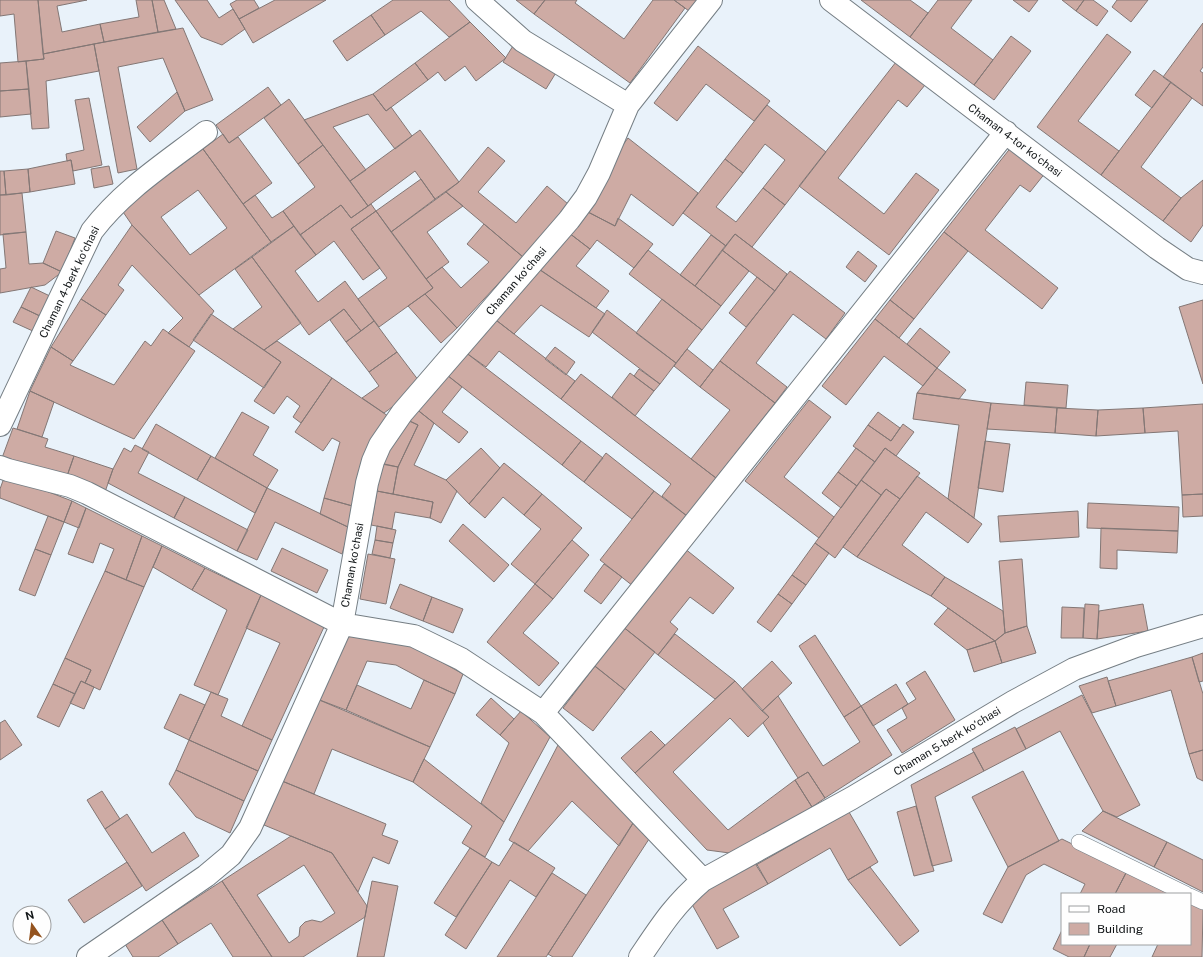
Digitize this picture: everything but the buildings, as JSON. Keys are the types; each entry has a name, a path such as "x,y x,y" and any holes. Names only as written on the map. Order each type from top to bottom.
{"street":[{"path":"477,0 523,41 628,105 711,0"},
{"name":"Chaman 4-tor koʻchasi","path":"831,0 1157,248 1188,269 1203,273"},
{"name":"Chaman koʻchasi","path":"88,957 206,876 231,855 250,828 342,624 367,483 380,445 402,413 569,220 586,197 599,172 628,105"},
{"name":"Chaman 4-berk koʻchasi","path":"0,426 92,231 122,196 206,132"},
{"path":"543,713 1006,132"},
{"path":"0,466 8,470 70,486 88,493 342,624 414,636 462,659 543,713 702,880"},
{"name":"Chaman 5-berk koʻchasi","path":"640,957 668,914 684,896 702,880 852,798 1013,702 1074,669 1136,646 1203,626"}],"lane":[{"path":"1079,842 1184,893"},
{"path":"1191,896 1203,902"}]}
